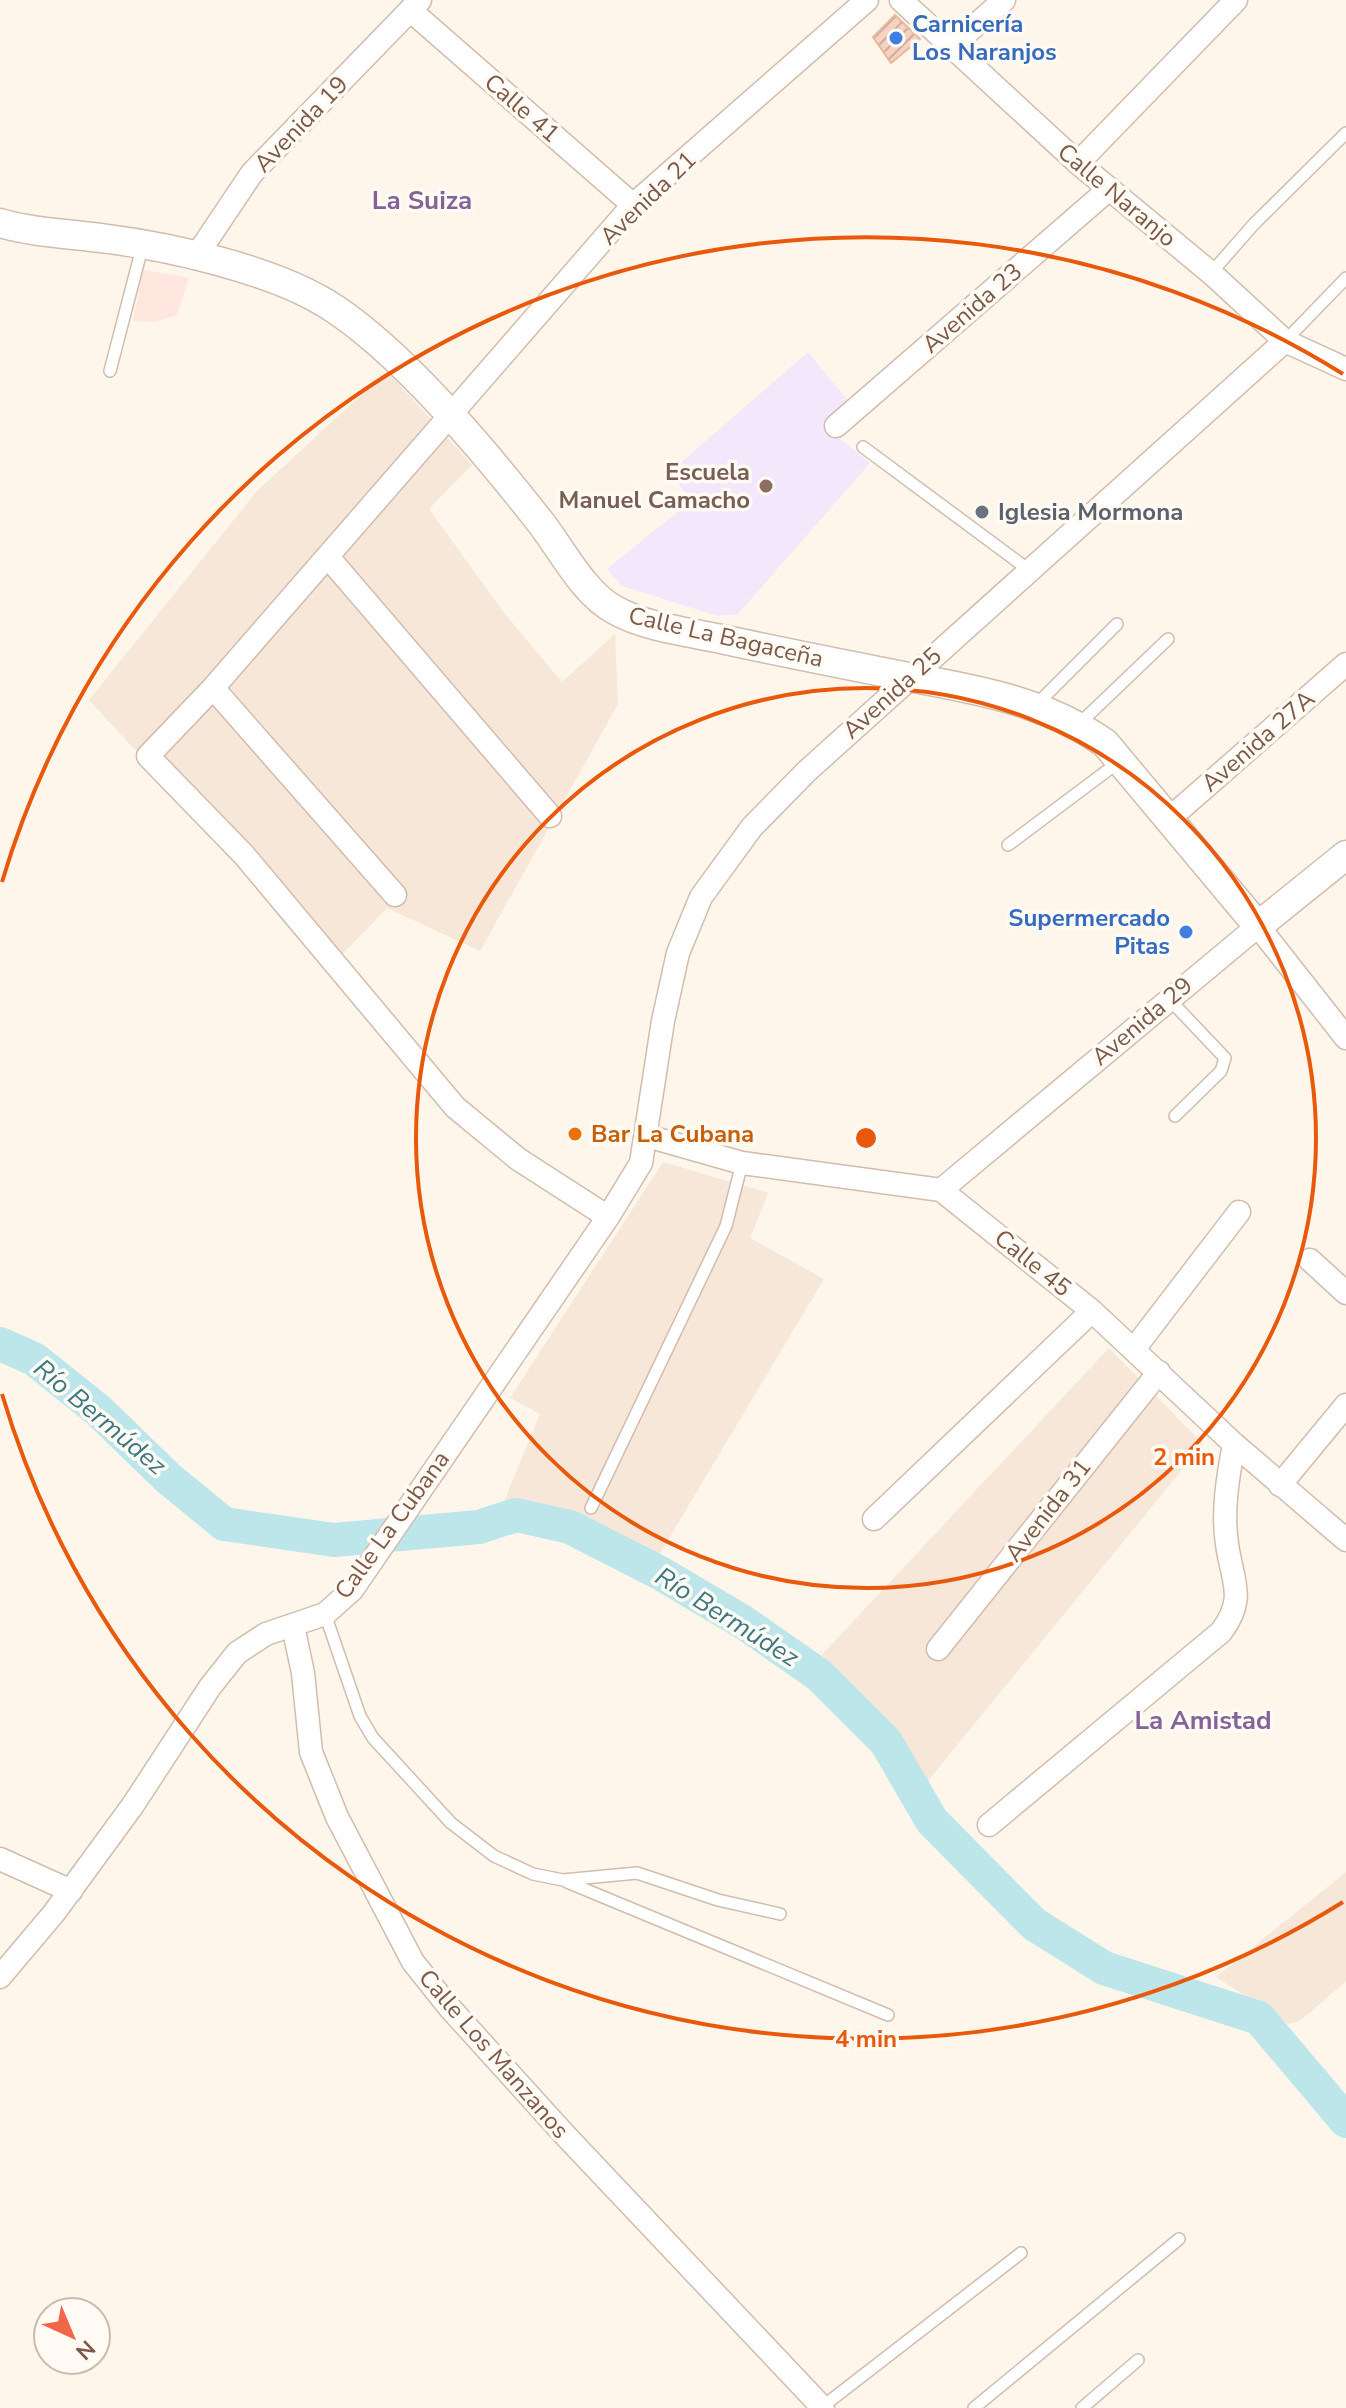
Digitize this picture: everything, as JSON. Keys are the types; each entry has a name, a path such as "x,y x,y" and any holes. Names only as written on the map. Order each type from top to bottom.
{"street":[{"name":"Avenida 21","path":"608,1217 518,1159 455,1107 244,855 148,756 213,688 633,205 867,0"},
{"name":"Calle Naranjo","path":"901,0 1108,190 1211,273 1285,341 1346,369"},
{"path":"951,47 1004,0"},
{"path":"1078,163 1236,0"},
{"name":"Calle 41","path":"415,5 633,205"},
{"name":"Avenida 19","path":"195,258 252,173 415,5"},
{"name":"Avenida 23","path":"836,426 1108,190"},
{"name":"Calle La Bagaceña","path":"0,223 143,243 280,280 326,303 382,346 449,417 539,520 596,596 612,609 634,619 717,638 988,690 1036,705 1078,725 1105,743 1258,926"},
{"name":"Avenida 25","path":"647,1136 666,1008 678,953 701,897 752,827 807,771 1285,341"},
{"path":"328,557 550,816"},
{"name":"Avenida 27A","path":"1170,818 1346,664"},
{"path":"213,688 395,895"},
{"name":"Avenida 29","path":"941,1190 1346,855"},
{"path":"1258,926 1346,1038"},
{"path":"647,1136 742,1163 941,1190"},
{"name":"Calle La Cubana","path":"0,1977 71,1891 237,1653 266,1634 325,1614 352,1590 608,1217 641,1163 647,1136"},
{"name":"Calle 45","path":"941,1190 1092,1311 1234,1444 1346,1540"},
{"path":"1134,1349 1239,1212"},
{"path":"1310,1260 1346,1293"},
{"path":"874,1519 1092,1311"},
{"name":"Avenida 31","path":"938,1649 1159,1372"},
{"path":"1280,1485 1346,1405"},
{"path":"989,1825 1221,1632 1232,1618 1237,1603 1227,1544 1226,1488 1234,1444"},
{"name":"Calle Los Manzanos","path":"293,1626 303,1673 311,1752 337,1817 413,1962 449,2007 564,2134 822,2407"},
{"path":"0,1859 71,1891"}],"lane":[{"path":"1211,273 1254,224 1346,133"},
{"path":"110,371 143,243"},
{"path":"1285,341 1346,278"},
{"path":"863,447 1029,570"},
{"path":"1036,705 1117,624"},
{"path":"1078,725 1168,639"},
{"path":"1008,845 1121,761"},
{"path":"1169,999 1225,1058 1221,1071 1175,1116"},
{"path":"591,1508 726,1226 742,1163"},
{"path":"325,1614 360,1716 373,1738 415,1788 451,1823 494,1856 533,1874 563,1880 888,2015"},
{"path":"563,1880 637,1873 718,1900 780,1914"},
{"path":"974,2408 1179,2239"},
{"path":"822,2407 1021,2253"},
{"path":"1082,2408 1138,2360"}],"shaded area":[{"path":"143,270 189,278 177,315 155,322 133,321"},
{"name":"Escuela Manuel Camacho","path":"808,352 850,403 825,427 870,463 738,614 718,616 622,586 607,569 692,500 669,473"},
{"path":"387,371 472,465 429,509 504,613 562,682 615,634 618,704 480,951 387,908 333,964 89,700 257,491"},
{"path":"663,1162 768,1193 750,1238 824,1279 656,1560 577,1517 503,1504 540,1414 510,1398"},
{"path":"1109,1348 1203,1444 922,1788 909,1752 818,1659"},
{"path":"1346,1872 1346,1981 1300,2021 1289,2024 1216,1977"}],"building":[{"name":"Carnicería Los Naranjos","path":"895,15 920,39 891,63 873,37"}],"waterway":[{"name":"Río Bermúdez","path":"0,1344 34,1359 98,1410 168,1478 224,1524 334,1540 479,1527 516,1515 570,1527 660,1573 743,1622 819,1675 886,1742 932,1821 1034,1924 1104,1968 1259,2018 1346,2121"}],"place":[{"name":"Carnicería Los Naranjos","path":"896,38"},
{"name":"Escuela Manuel Camacho","path":"766,486"},
{"name":"Iglesia Mormona","path":"982,512"},
{"name":"Supermercado Pitas","path":"1186,932"},
{"name":"Bar La Cubana","path":"575,1134"}],"district":[{"name":"La Suiza","path":"422,200"},
{"name":"La Amistad","path":"1203,1720"}]}
